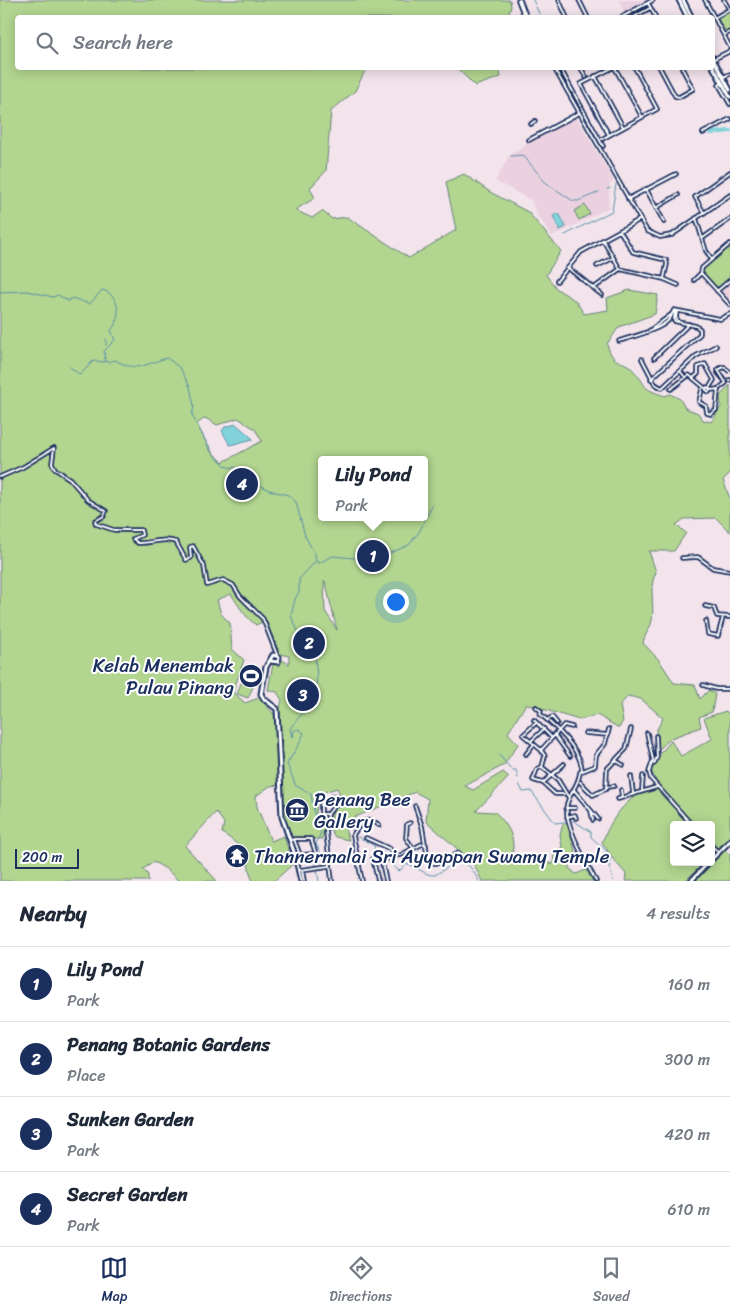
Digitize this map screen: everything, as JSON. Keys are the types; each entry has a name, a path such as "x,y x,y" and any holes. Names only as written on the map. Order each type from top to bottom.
{"street":[{"path":"519,0 525,15"},
{"path":"559,0 566,15"},
{"path":"580,0 587,15"},
{"path":"626,15 653,0"},
{"path":"679,0 686,15"},
{"path":"683,0 690,15"},
{"path":"705,0 712,15"},
{"path":"715,18 730,10 724,0"},
{"path":"648,3 654,15"},
{"path":"637,15 650,8"},
{"path":"715,20 730,47"},
{"path":"724,35 730,32"},
{"path":"715,57 730,51"},
{"path":"715,62 730,90"},
{"path":"555,70 639,220 650,234 664,237 672,235 730,195"},
{"path":"561,70 601,139 603,146"},
{"path":"582,70 586,77"},
{"path":"608,70 581,84 608,135"},
{"path":"614,70 642,117"},
{"path":"596,142 657,109 636,70"},
{"path":"661,70 677,97 693,90 683,70"},
{"path":"715,70 730,97"},
{"path":"723,77 730,74"},
{"path":"595,76 623,127"},
{"path":"722,83 719,85 730,104"},
{"path":"529,140 579,114"},
{"path":"703,134 730,119"},
{"path":"531,124 535,120"},
{"path":"704,213 695,197 730,172"},
{"path":"628,199 676,174"},
{"path":"646,189 664,222"},
{"path":"656,208 678,195"},
{"path":"696,218 706,251 712,259"},
{"path":"557,281 581,252 639,220"},
{"path":"702,238 730,220"},
{"path":"620,230 633,252 664,259 667,264 664,278"},
{"path":"603,240 620,269 664,278 678,285"},
{"path":"694,280 701,273 702,268 730,244"},
{"path":"597,266 613,258"},
{"path":"568,268 602,295"},
{"path":"594,288 620,269"},
{"path":"701,273 730,305"},
{"path":"717,292 730,280"},
{"path":"676,310 720,319 730,314"},
{"path":"619,342 649,331 676,310"},
{"path":"652,379 700,334 698,327 679,322 676,318 676,310"},
{"path":"654,358 689,324"},
{"path":"642,358 652,379 657,386 662,388 696,356 716,346"},
{"path":"693,378 698,374 698,367 705,364 714,380 710,388"},
{"path":"730,372 721,367 718,373 724,380 730,380"},
{"path":"704,389 699,402 706,406 706,412 711,414 716,410 718,390 726,383 718,370 724,367 730,372"},
{"path":"680,371 684,376"},
{"path":"671,389 688,375 704,389"},
{"path":"704,389 718,390"},
{"path":"0,477 23,467 54,448 52,464 55,469 70,479 88,500 106,511 104,516 95,521 96,524 114,530 141,530 142,535 133,539 138,543 150,543 162,539 176,542 186,560 191,558 190,547 193,546 204,566 207,585 223,580 233,585 240,596 263,619 279,658 278,662 271,661"},
{"path":"682,558 698,557 717,570 730,571"},
{"path":"705,606 714,608 716,616 730,617"},
{"path":"706,621 708,634 718,636 723,617"},
{"path":"277,655 272,656 271,661 266,666 262,697 277,709 282,817 292,840 300,854 316,854 310,839 292,840"},
{"path":"703,685 716,689 730,688"},
{"path":"536,707 558,730 580,758 582,770 580,782 569,798 566,808 567,818 596,881"},
{"path":"547,720 552,717 557,723"},
{"path":"534,720 551,737"},
{"path":"536,723 523,734 545,756 542,767 538,768 532,779 534,783 543,784 555,794 564,794"},
{"path":"541,750 565,724 572,727"},
{"path":"531,741 544,729"},
{"path":"582,770 595,766 596,755 605,744 609,729"},
{"path":"607,787 607,769 626,749 631,729"},
{"path":"585,733 608,735"},
{"path":"647,733 653,760 652,766"},
{"path":"554,734 570,756"},
{"path":"656,736 657,757 649,772 651,780 660,787 689,821"},
{"path":"526,754 534,744"},
{"path":"615,759 624,766"},
{"path":"543,784 564,764"},
{"path":"542,767 553,775 564,794 569,798"},
{"path":"631,776 634,792"},
{"path":"642,790 643,776"},
{"path":"607,779 612,778"},
{"path":"580,782 593,795 600,794 607,787 614,786"},
{"path":"618,799 634,792 660,787"},
{"path":"574,790 598,819"},
{"path":"620,790 622,797"},
{"path":"328,814 321,814 320,804 326,803 333,796 338,797 338,801 328,814 326,832 332,881"},
{"path":"415,806 422,826 422,844"},
{"path":"566,808 574,808"},
{"path":"591,811 593,820"},
{"path":"567,818 575,815 576,818"},
{"path":"362,881 353,835 360,822 373,820 379,825"},
{"path":"410,823 407,824 406,838 413,848"},
{"path":"366,838 390,850 396,856"},
{"path":"292,840 303,881"},
{"path":"423,840 427,858 433,864 440,863 459,853"},
{"path":"715,857 730,841"},
{"path":"386,881 382,863 386,857 396,856 425,844"},
{"path":"715,849 719,853"},
{"path":"374,859 378,881"},
{"path":"301,870 329,866"},
{"path":"691,881 705,866"}],"shaded area":[{"path":"619,0 647,0 624,12"},
{"path":"576,118 614,181 610,184 608,208 552,237 538,216 531,200 495,181 509,156 516,150"},
{"path":"730,277 730,303 716,286 719,287"}],"green space":[{"path":"0,0 510,0 511,7 508,15 15,15 15,70 366,70 355,91 331,111 326,171 310,188 315,198 295,210 312,218 322,211 332,219 347,217 409,258 456,230 446,182 464,174 490,192 528,212 561,251 546,275 557,289 576,301 584,314 608,310 607,298 629,290 658,295 655,314 619,327 607,344 612,356 629,366 647,389 665,396 670,394 680,399 685,408 698,413 703,420 711,422 721,407 720,396 730,385 730,473 723,480 730,499 730,532 716,518 684,519 676,525 686,533 674,551 649,551 656,572 652,584 652,620 643,643 659,660 674,683 695,685 700,699 709,690 715,694 712,712 699,717 701,727 671,738 657,751 656,731 663,718 641,699 628,696 620,705 623,721 619,728 597,715 579,720 526,704 508,733 518,744 504,765 465,786 473,790 503,772 509,777 476,811 495,812 504,822 512,837 512,856 553,864 554,854 562,847 560,835 563,824 567,823 576,854 568,858 569,868 576,874 586,870 593,881 482,881 473,863 426,821 428,799 415,792 353,818 345,829 349,840 335,837 330,829 332,814 343,800 337,788 317,794 316,817 327,817 322,839 292,838 284,816 279,711 282,700 277,692 268,690 273,664 277,664 282,660 289,664 289,656 280,654 266,620 256,625 245,615 231,594 217,600 221,614 230,623 232,649 244,660 233,692 245,703 259,698 275,715 280,785 270,786 256,796 257,807 271,841 284,836 293,864 274,881 253,881 243,850 222,833 224,823 216,812 185,846 217,881 179,881 166,869 154,862 143,869 148,875 148,881 0,881","holes":["205,418 217,425 238,418 255,429 262,441 223,462 211,451 197,424","325,581 337,630 325,611"]},
{"path":"730,11 730,30 726,32 718,19"},
{"path":"459,70 499,70 501,77 475,86"},
{"path":"585,205 590,214 579,220 574,211"},
{"path":"730,245 730,277 719,287 703,270"},
{"path":"243,678 255,682 248,698 237,694"},
{"path":"726,711 730,716 730,837 715,852 715,821 670,821 670,866 701,866 685,881 625,881 626,874 602,842 607,831 617,814 630,800 657,783 649,766 671,741 681,756 712,739 704,718"},
{"path":"724,850 730,855 730,881 694,881 709,866 715,866 715,859"}],"water":[{"path":"559,213 566,227 560,230 553,216"},
{"path":"236,424 253,439 230,445 222,431 225,427"}],"waterway":[{"path":"533,0 540,15"},
{"path":"711,133 730,131"},
{"path":"511,156 523,155 545,182 573,201 578,201 599,192"},
{"path":"565,235 612,211 616,184"},
{"path":"0,292 27,291 53,297 58,295 68,301 72,298 90,304 102,290 108,292 115,301 118,313 115,325 111,330 115,340 104,351 105,361 115,360 135,367 167,358 180,368 190,387 194,406 192,415 211,452 227,467 242,468 253,481 269,490 288,495 296,502 305,536 315,554 316,561 299,579 299,592 295,599 291,616 298,631 315,657 317,677 314,703 290,729 292,737 294,736 293,731 299,729 304,733 287,764 296,786 311,794 315,819 321,832 316,844 321,854 316,864 319,881"},
{"path":"106,339 106,345"},
{"path":"70,367 80,375 93,361 105,362"},
{"path":"428,514 434,502"},
{"path":"317,561 319,563 333,556 374,560 409,545 424,521"},
{"path":"374,556 386,555"},
{"path":"499,755 512,770 516,770 518,778"},
{"path":"519,784 523,792 531,791 555,823 574,821 591,832 591,837 611,855 609,866 613,881"},
{"path":"358,837 375,846 374,849 384,854 386,859 399,871 407,864 428,874 435,875 457,863 462,863 467,864 471,868 479,881"}],"place":[{"name":"Secret Garden","path":"242,484"},
{"name":"Lily Pond","path":"373,556"},
{"name":"Penang Botanic Gardens","path":"309,643"},
{"name":"Kelab Menembak Pulau Pinang","path":"251,676"},
{"name":"Sunken Garden","path":"303,695"},
{"name":"Penang Bee Gallery","path":"297,810"},
{"name":"Thannermalai Sri Ayyappan Swamy Temple","path":"237,856"}]}
